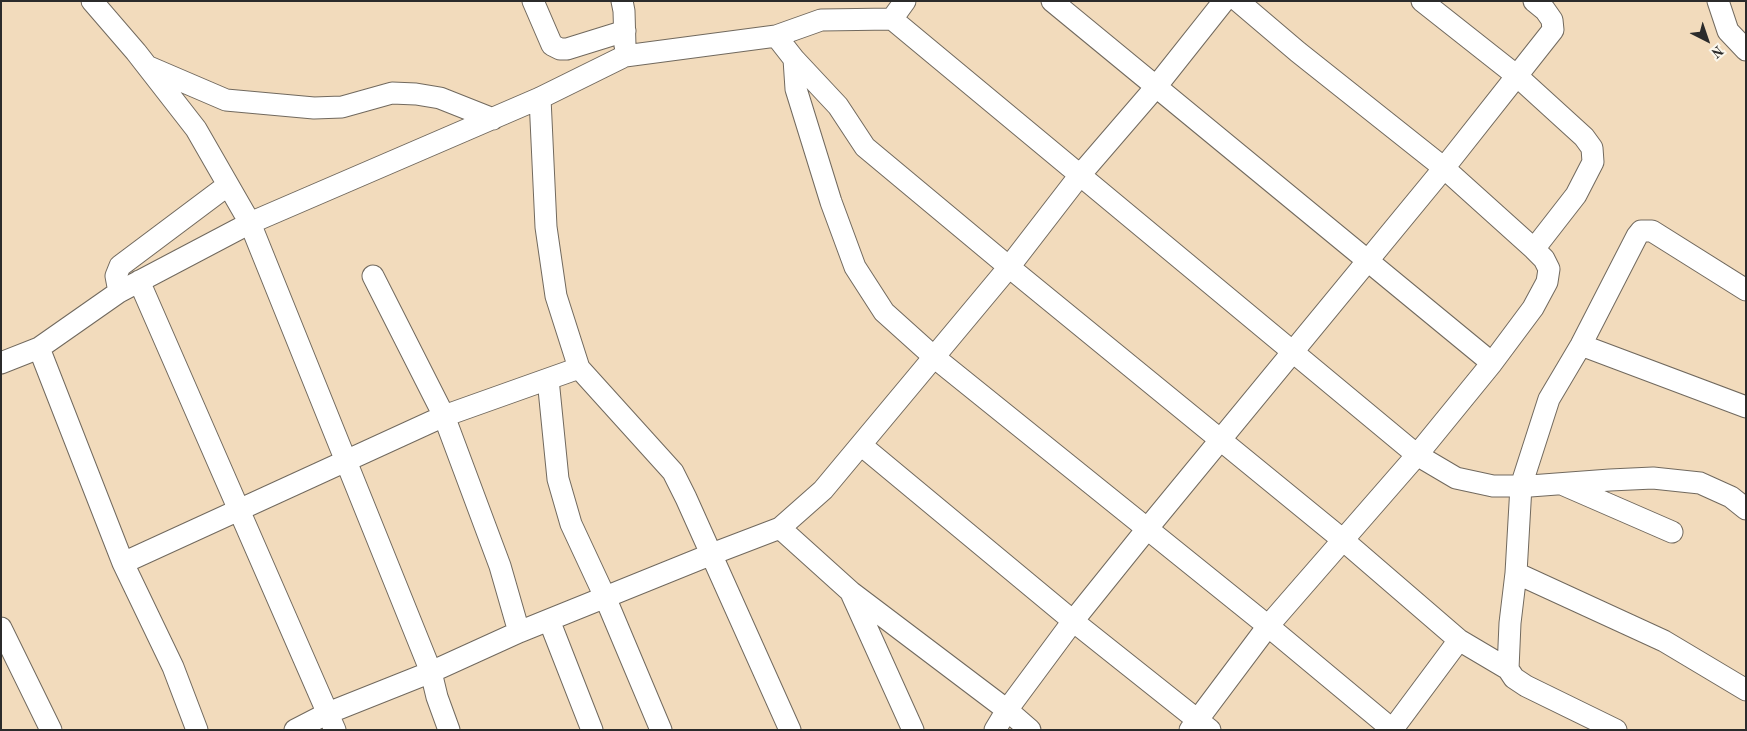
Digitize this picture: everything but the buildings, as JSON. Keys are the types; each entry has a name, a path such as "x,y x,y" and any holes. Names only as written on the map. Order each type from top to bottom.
{"street":[{"path":"92,1 147,66 196,129 250,224 431,672 437,697 449,730"},
{"path":"533,1 552,45 560,49 567,49 625,31"},
{"path":"622,1 625,56"},
{"path":"892,19 905,1"},
{"path":"1052,1 1155,88 1492,363"},
{"path":"295,730 332,722 431,672 519,632 780,528 823,490 861,445 1009,267 1080,175 1155,88 1224,1"},
{"path":"861,445 1199,726 1268,626 1417,455 1492,363 1533,308 1547,282 1549,269 1544,259 1534,249 1444,168 1298,52 1238,1"},
{"path":"1422,1 1517,76 1584,137 1592,148 1593,162 1576,195 1534,249"},
{"path":"995,730 1007,710 1073,621 1444,168 1554,30 1552,20 1545,10 1534,1"},
{"path":"1718,1 1728,31 1746,50"},
{"path":"1,363 39,348 119,292 250,224 540,98 625,56 776,36 821,11 892,19 1417,455 1456,478 1493,486 1653,478 1700,483 1731,496 1746,509"},
{"path":"776,36 794,59 838,106 865,147 1343,540 1459,640 1508,669 1514,678 1526,686 1616,730"},
{"path":"794,59 796,89 831,202 855,267 884,312 934,357 1268,626 1392,730 1459,640"},
{"path":"147,66 226,100 314,108 342,107 392,93 416,94 440,98 493,118"},
{"path":"540,98 547,237 556,296 579,368 673,472 712,554 790,730"},
{"path":"119,292 116,276 120,266 228,185"},
{"path":"1508,669 1510,622 1516,573 1520,486 1549,399 1581,344 1637,236 1641,231 1652,231 1746,290"},
{"path":"373,276 444,416 500,566 519,632"},
{"path":"139,281 332,722"},
{"path":"1581,344 1746,407"},
{"path":"39,348 122,563 173,666 197,730"},
{"path":"122,563 444,416 579,368"},
{"path":"548,380 558,479 571,524 605,597 661,730"},
{"path":"1561,484 1672,532"},
{"path":"780,528 851,592 1007,710 1030,730"},
{"path":"1516,573 1664,641 1746,690"},
{"path":"851,592 913,730"},
{"path":"549,620 592,730"},
{"path":"1,628 51,730"}]}
